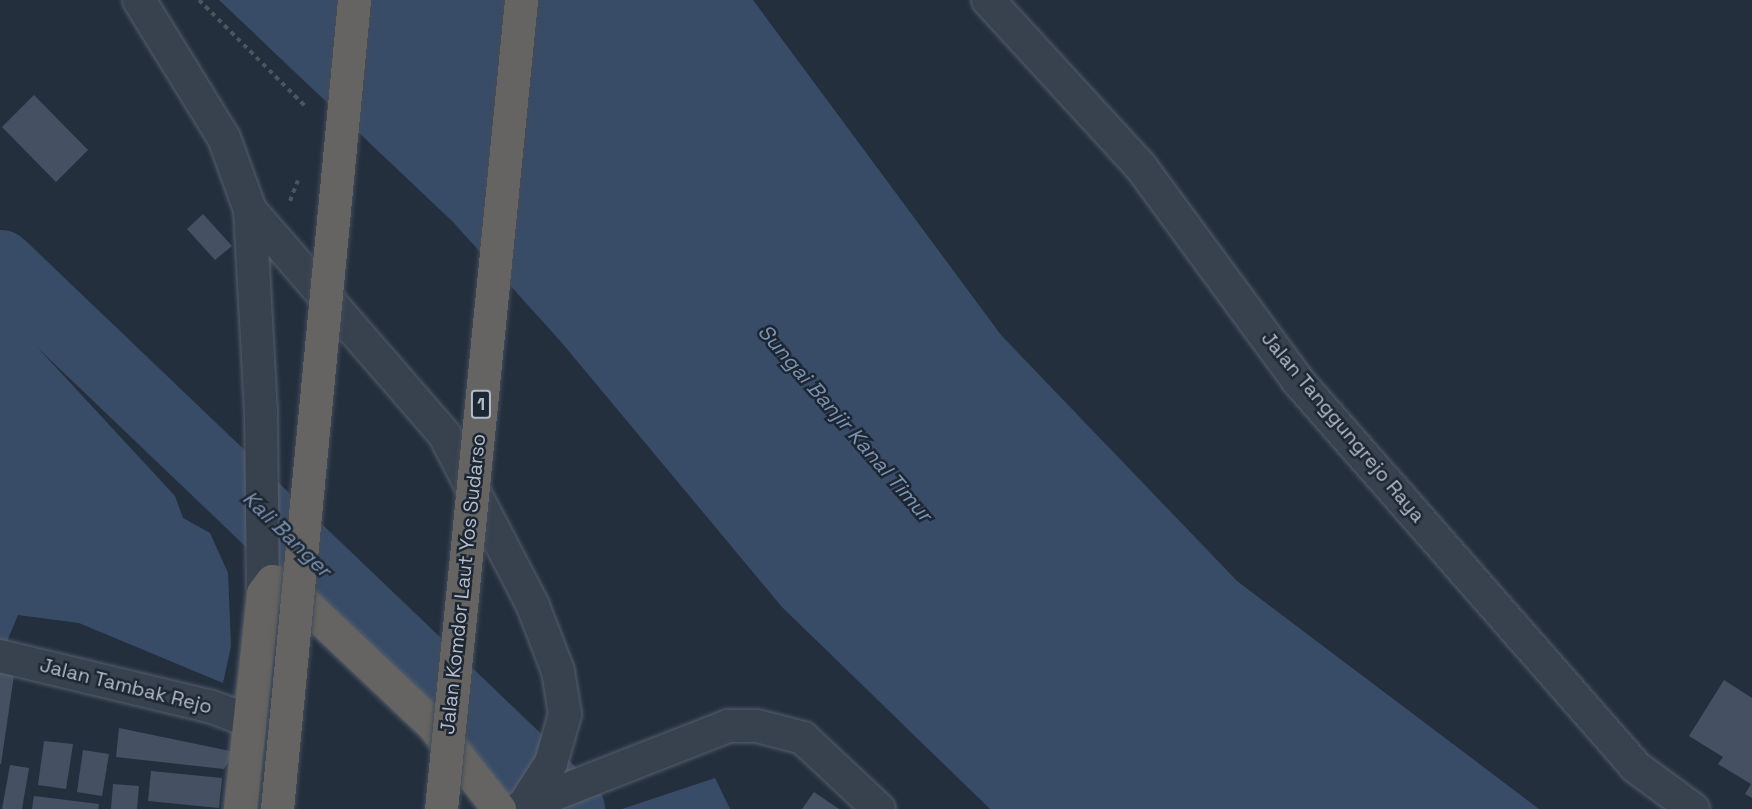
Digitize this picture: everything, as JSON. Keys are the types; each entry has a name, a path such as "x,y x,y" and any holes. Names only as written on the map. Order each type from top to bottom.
{"highway":[{"path":"277,809 354,0"},
{"name":"Jalan Komdor Laut Yos Sudarso","path":"441,809 521,0"},
{"path":"240,809 263,593 272,581 285,585 521,803"}],"street":[{"path":"139,0 224,138 250,210 261,410 263,593"},
{"name":"Jalan Tanggungrejo Raya","path":"988,0 1141,167 1314,399 1636,767 1693,809"},
{"path":"250,210 444,434 533,606 558,670 565,714 551,763 521,803"},
{"name":"Jalan Tambak Rejo","path":"0,656 209,706 250,721"},
{"path":"521,803 728,726 757,726 803,738 879,809"}],"path":[{"path":"199,0 311,116"},
{"path":"276,238 303,167"}],"water":[{"name":"Sungai Banjir Kanal Timur","path":"219,0 753,0 1001,335 1237,581 1539,809 990,809 782,607 562,343 453,222"},
{"path":"0,307 175,496 183,518 210,533 228,573 231,646 223,683 79,623 18,615 5,646 0,645"},
{"path":"715,778 730,809 622,809"}],"building":[{"path":"34,95 88,150 56,182 2,127"},
{"path":"203,214 232,246 215,260 187,229"},
{"path":"0,673 14,675 1,764 0,764"},
{"path":"1724,680 1752,698 1752,798 1745,794 1751,784 1718,764 1723,757 1689,736"},
{"path":"119,728 235,752 224,769 116,757"},
{"path":"44,741 73,744 66,789 38,785"},
{"path":"83,750 109,754 102,796 77,792"},
{"path":"10,765 29,768 22,809 2,809"},
{"path":"151,771 222,778 219,808 148,801"},
{"path":"113,784 139,786 137,809 111,809"},
{"path":"814,792 839,809 802,809"},
{"path":"34,796 99,804 98,809 32,809"}],"waterway":[{"name":"Kali Banger","path":"0,264 570,809"}]}
